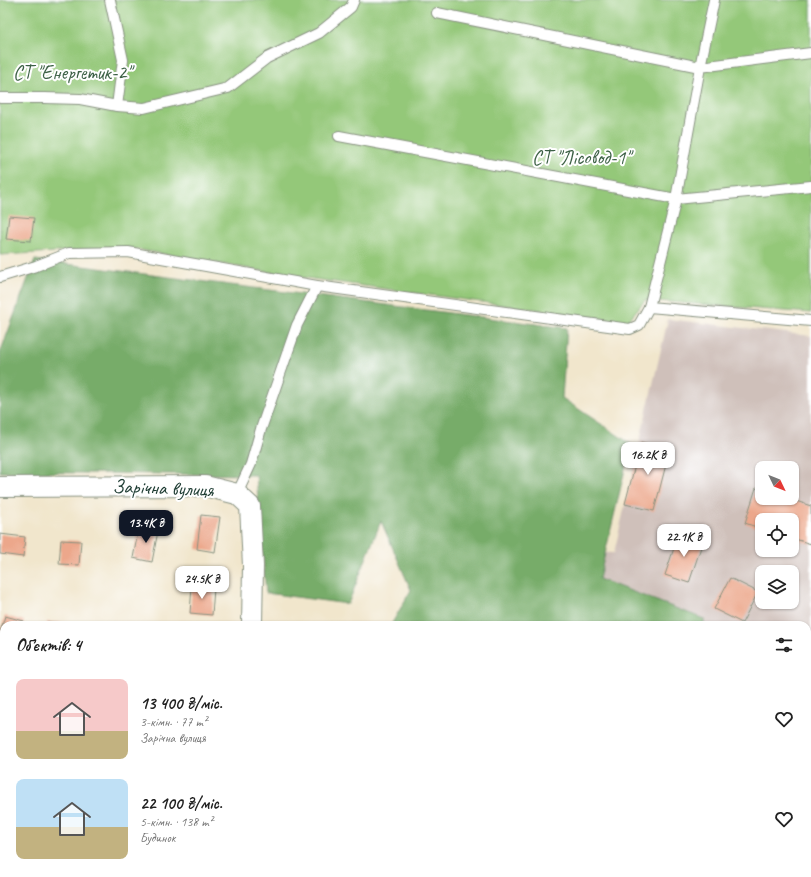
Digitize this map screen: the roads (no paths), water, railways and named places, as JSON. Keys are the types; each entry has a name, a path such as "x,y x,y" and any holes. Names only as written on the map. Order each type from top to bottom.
{"street":[{"name":"Зарічна вулиця","path":"0,486 206,486 237,494 250,506 253,566 252,621"}],"lane":[{"path":"110,0 123,60 117,106"},
{"path":"0,98 80,99 117,106 144,108 228,88 267,58 319,33 351,7 354,0"},
{"path":"0,277 69,254 128,252 316,286 630,329 639,325 649,307 676,199 714,0"},
{"path":"437,13 700,67 811,53"},
{"path":"339,136 676,199 811,186"},
{"path":"237,494 251,464 297,325 316,286"},
{"path":"649,307 811,321"}],"park label":[{"name":"СТ \"Енергетик-2\"","path":"72,72"},
{"name":"СТ \"Лісовод-1\"","path":"581,157"}]}
